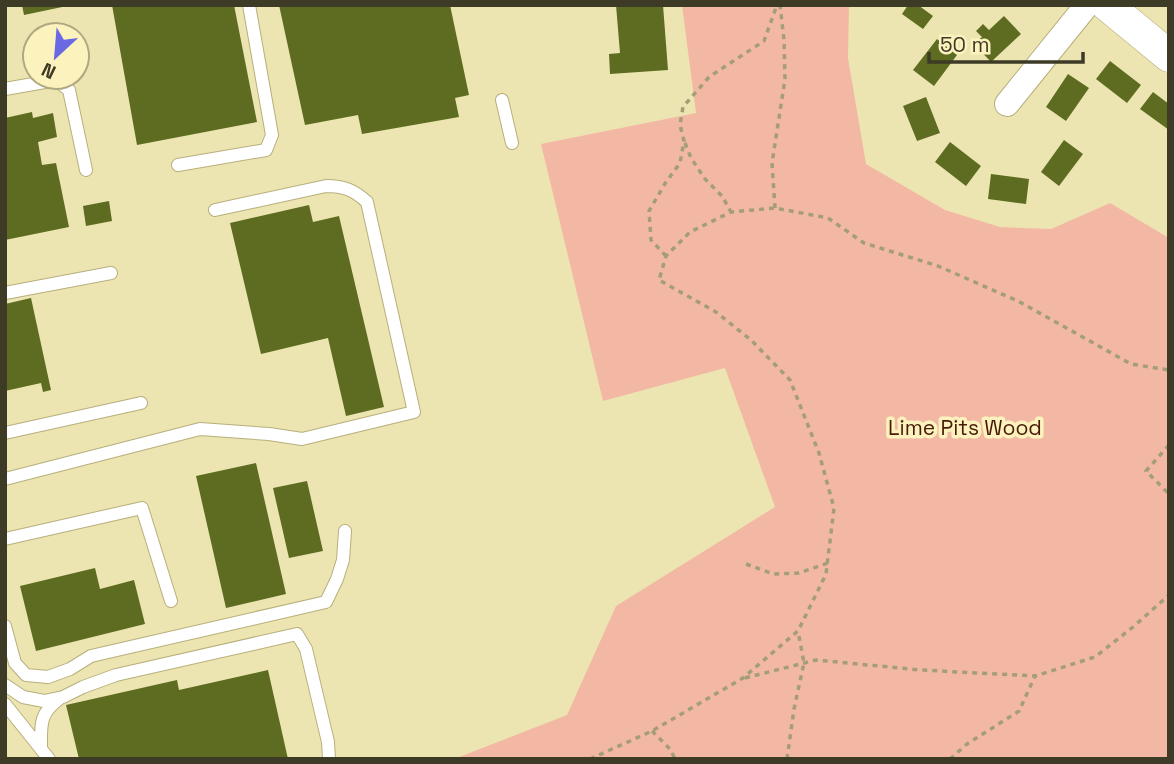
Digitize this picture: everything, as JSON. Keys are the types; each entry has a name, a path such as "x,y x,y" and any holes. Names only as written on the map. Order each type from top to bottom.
{"street":[{"path":"1007,104 1087,5"},
{"path":"1107,5 1169,56"}],"lane":[{"path":"177,165 266,150 272,135 249,5"},
{"path":"5,89 56,80 69,90 86,170"},
{"path":"502,100 512,144"},
{"path":"5,479 200,429 302,439 414,412 367,202 359,194 343,186 326,186 215,209"},
{"path":"5,293 111,273"},
{"path":"5,433 141,403"},
{"path":"5,539 142,508 171,601"},
{"path":"5,626 15,663 26,675 48,677 92,656 326,602 337,579 345,531"},
{"path":"5,685 23,697 44,701 116,675 297,634 306,649 328,742 329,759"},
{"path":"45,753 41,723 49,706 63,696"},
{"path":"5,704 45,753"}],"path":[{"path":"731,212 722,196 705,179 691,158 680,125 682,107 709,77 764,41 779,5"},
{"path":"775,208 772,163 785,79 784,40 779,5"},
{"path":"666,256 651,240 649,211 680,163 684,141"},
{"path":"590,759 652,731 743,678 798,631 826,574 834,508 819,453 790,380 751,340 716,312 659,280 666,256 690,232 731,212 775,208 828,218 863,243 938,266 1018,301 1131,364 1169,370"},
{"path":"1169,445 1146,471 1169,494"},
{"path":"746,564 773,573 799,573 828,563"},
{"path":"743,678 816,660 921,670 1035,676 1095,657 1169,595"},
{"path":"787,759 804,663 798,631"},
{"path":"950,759 967,744 1020,710 1035,676"},
{"path":"652,731 670,748 676,759"}],"green space":[{"name":"Lime Pits Wood","path":"682,5 849,5 848,58 866,164 945,210 1000,227 1051,229 1110,203 1169,238 1169,759 454,759 567,715 616,606 775,507 725,368 603,401 541,144 696,113"}],"building":[{"path":"22,5 67,5 67,6 24,15"},
{"path":"112,5 234,5 257,122 137,145"},
{"path":"279,5 450,5 469,95 455,98 459,117 362,134 358,115 305,125"},
{"path":"616,5 663,5 668,70 610,74 609,54 620,53"},
{"path":"908,5 918,5 933,16 923,29 902,14"},
{"path":"1004,16 1021,34 991,62 974,44 982,37 976,31 983,24 989,30"},
{"path":"937,39 957,55 934,86 913,70"},
{"path":"1110,61 1141,85 1127,103 1096,79"},
{"path":"1068,74 1089,88 1066,121 1046,107"},
{"path":"1153,92 1169,104 1169,130 1140,109"},
{"path":"926,97 940,133 917,141 903,106"},
{"path":"32,112 33,118 53,113 57,137 38,142 42,165 56,163 69,227 5,240 5,118"},
{"path":"1064,140 1083,154 1059,186 1041,172"},
{"path":"950,142 981,166 966,186 935,162"},
{"path":"991,174 1029,179 1026,204 988,199"},
{"path":"109,201 112,221 86,226 83,206"},
{"path":"309,205 313,222 339,216 384,407 346,416 328,338 261,354 230,223"},
{"path":"31,298 51,390 43,392 41,383 5,391 5,304"},
{"path":"256,463 286,594 226,608 196,476"},
{"path":"307,481 323,551 289,558 273,488"},
{"path":"95,568 100,589 134,580 145,624 36,651 20,586"},
{"path":"268,670 288,759 79,759 66,705 177,680 179,690"}]}
